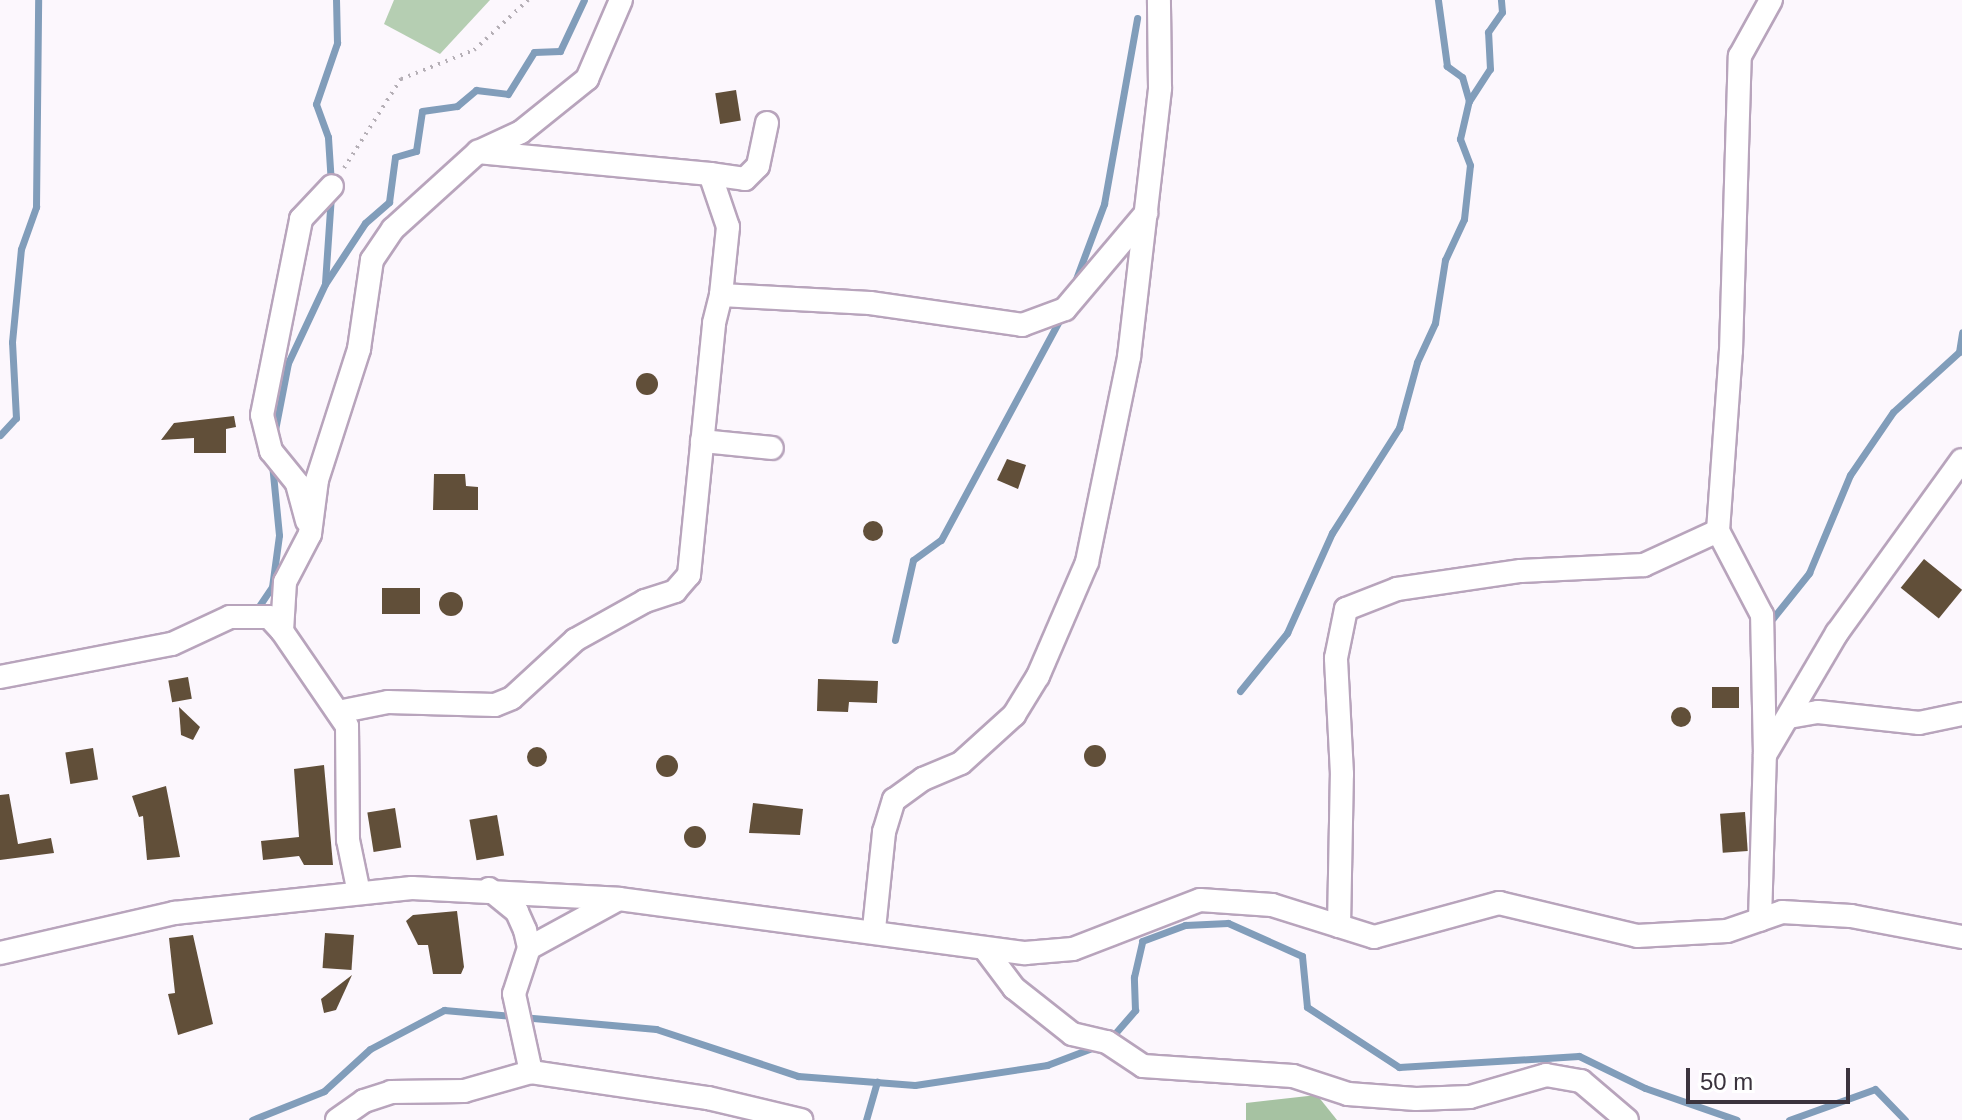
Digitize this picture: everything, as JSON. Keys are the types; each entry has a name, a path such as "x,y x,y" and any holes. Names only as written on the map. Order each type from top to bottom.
{"street":[{"path":"282,631 285,582 310,534 317,480 359,349 372,260 393,229 478,152 521,132 587,79 621,0"},
{"path":"874,929 884,832 894,800 923,779 961,763 1014,715 1087,562 1129,357 1160,88 1159,0"},
{"path":"1760,920 1765,755 1762,615 1718,531 1731,351 1740,56 1771,0"},
{"path":"478,152 745,179 758,166 767,123"},
{"path":"338,712 388,702 495,705 512,698 575,640 645,601 675,591 689,575 728,227 710,174"},
{"path":"310,534 297,483 271,451 262,415 301,219 332,186"},
{"path":"721,295 870,303 1022,325 1065,309 1146,213"},
{"path":"702,441 772,448"},
{"path":"1765,755 1837,633 1962,460"},
{"path":"1339,926 1342,774 1336,658 1346,609 1397,589 1428,584 1521,571 1644,565 1718,531"},
{"path":"0,677 172,644 230,617 269,617 282,631 347,726 348,840 359,893"},
{"path":"1789,717 1818,712 1919,723 1962,714"},
{"path":"488,889 517,912 529,948 514,994 531,1072"},
{"path":"0,953 174,913 359,893 488,889 619,899 874,929 1025,953 1073,949 1200,900 1272,905 1374,937 1499,903 1637,936 1727,931 1782,912 1851,916 1962,937"},
{"path":"529,948 619,899"},
{"path":"984,948 1014,988 1072,1034 1107,1042 1143,1066 1293,1076 1348,1094 1416,1099 1470,1097 1546,1075 1581,1081 1627,1120"},
{"path":"337,1120 364,1101 391,1092 464,1091 531,1072 708,1098 801,1120"}],"path":[{"path":"332,186 401,79 474,50 528,0"}],"green space":[{"path":"394,0 490,0 440,54 384,24"},
{"path":"1317,1095 1337,1120 1246,1120 1246,1103"}],"building":[{"path":"736,90 741,121 720,124 715,93"},
{"path":"647,373 655,376 658,384 655,392 647,395 639,392 636,384 639,376"},
{"path":"234,416 236,427 226,429 226,453 194,453 194,438 161,440 174,423"},
{"path":"1007,459 1026,465 1018,489 997,480"},
{"path":"434,474 465,474 466,486 478,487 478,510 433,510"},
{"path":"873,521 880,524 883,531 880,538 873,541 866,538 863,531 866,524"},
{"path":"1924,559 1962,590 1939,619 1901,588"},
{"path":"382,588 420,588 420,614 382,614"},
{"path":"451,592 459,596 463,604 459,612 451,616 443,612 439,604 443,596"},
{"path":"188,677 192,699 172,702 168,680"},
{"path":"818,679 878,681 877,703 849,702 848,712 817,711"},
{"path":"1712,687 1739,687 1739,708 1712,708"},
{"path":"179,707 200,727 193,740 181,735"},
{"path":"1681,707 1688,710 1691,717 1688,724 1681,727 1674,724 1671,717 1674,710"},
{"path":"1095,745 1103,748 1106,756 1103,764 1095,767 1087,764 1084,756 1087,748"},
{"path":"533,747 541,747 547,757 541,767 533,767 527,761 527,753"},
{"path":"93,748 98,780 70,784 65,752"},
{"path":"667,755 675,758 678,766 675,774 667,777 659,774 656,766 659,758"},
{"path":"324,765 333,865 304,865 299,856 263,860 261,841 299,837 294,769"},
{"path":"166,786 180,857 147,860 143,816 139,817 132,796"},
{"path":"9,794 18,844 51,838 54,853 0,860 0,795"},
{"path":"753,803 803,809 800,835 749,833"},
{"path":"395,808 401,848 374,852 367,812"},
{"path":"1745,812 1748,851 1723,853 1720,814"},
{"path":"497,815 504,855 477,860 469,820"},
{"path":"695,826 703,829 706,837 703,845 695,848 687,845 684,837 687,829"},
{"path":"457,911 464,967 461,974 433,974 428,945 418,945 406,921 413,915"},
{"path":"325,933 354,935 351,970 323,968"},
{"path":"193,935 213,1024 178,1035 168,994 175,993 169,938"},
{"path":"352,975 336,1010 324,1013 321,999"}],"waterway":[{"path":"0,435 16,418 12,342 21,249 36,207 38,0"},
{"path":"331,184 328,137 316,104 337,43 336,0"},
{"path":"274,435 288,363 325,284 365,223 389,202 395,157 416,151 422,111 457,106 476,90 508,94 534,52 560,51 584,0"},
{"path":"1240,691 1287,633 1332,533 1399,428 1417,362 1435,323 1445,260 1464,219 1470,165 1460,139 1469,101 1462,77 1447,66 1438,0"},
{"path":"1469,101 1490,69 1488,32 1502,12 1501,0"},
{"path":"1073,287 1104,204 1137,18"},
{"path":"325,283 331,196"},
{"path":"895,640 913,560 941,540 1061,317"},
{"path":"1773,618 1809,573 1850,475 1893,412 1959,352 1962,332"},
{"path":"255,612 272,587 279,535 272,463"},
{"path":"1111,1038 1135,1010 1134,977 1142,941 1185,925 1228,923 1302,956 1307,1007 1399,1067 1579,1056 1645,1088 1737,1120"},
{"path":"252,1120 324,1091 370,1049 444,1010 656,1029 798,1076 915,1085 1047,1065 1097,1046"},
{"path":"866,1120 877,1082"},
{"path":"1789,1120 1875,1089 1905,1120"}]}
